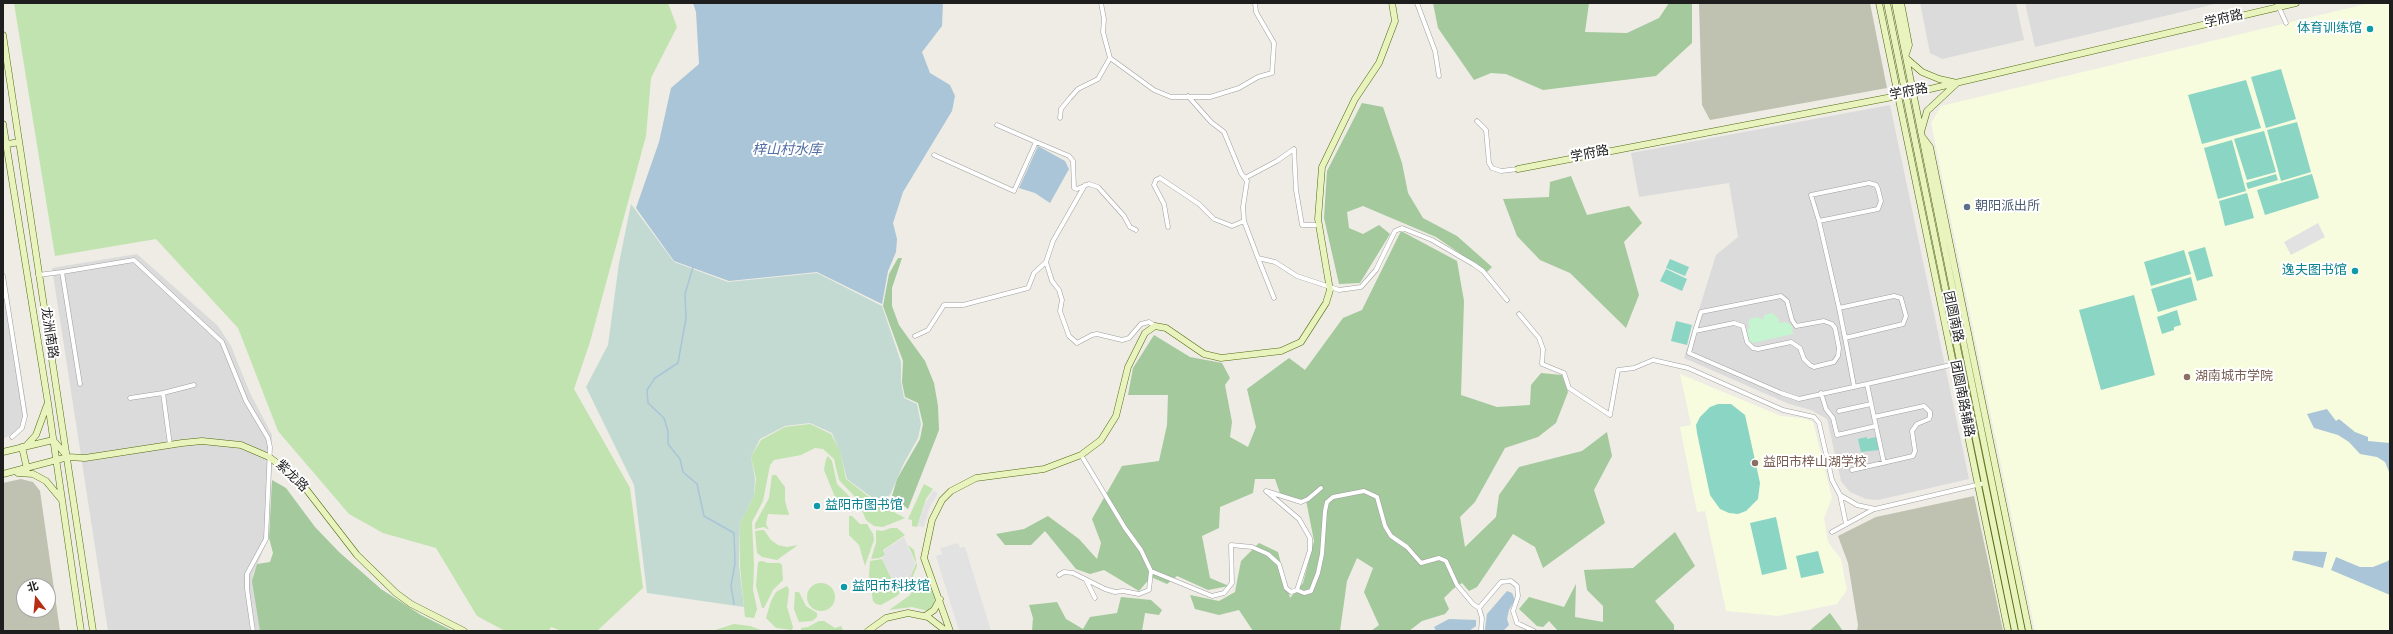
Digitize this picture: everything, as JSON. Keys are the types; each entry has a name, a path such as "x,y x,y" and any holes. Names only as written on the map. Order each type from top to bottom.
{"street":[{"path":"1101,3 1104,19 1103,32 1110,58 1154,90 1171,97 1210,97 1239,88 1258,77 1272,73 1274,43 1256,12 1255,3"},
{"path":"1046,262 1052,282 1059,290 1062,300 1060,311 1069,336 1077,343 1097,334 1122,340 1128,338 1141,324 1149,322 1155,326 1166,328 1204,354 1221,358 1281,351 1301,342 1326,304 1329,285 1319,225 1322,167 1355,99 1379,63 1396,22 1392,3"},
{"path":"1417,3 1435,51 1439,76"},
{"name":"团圆南路辅路","path":"1878,3 1954,364 2008,631"},
{"name":"团圆南路","path":"1887,3 1962,362 2015,631"},
{"name":"团圆南路","path":"1895,3 2022,631"},
{"path":"1901,3 1909,46 1906,58 1922,72 1939,79 1957,83"},
{"name":"学府路","path":"1518,169 1913,93 2278,5 2296,3"},
{"path":"2278,5 2286,23"},
{"name":"龙洲南路","path":"3,35 38,275 68,457 93,631"},
{"path":"1060,118 1061,110 1078,89 1098,78 1110,58"},
{"path":"1921,135 1927,111 1957,83"},
{"path":"1188,96 1211,122 1224,132 1247,181 1243,207 1244,221 1274,298"},
{"path":"1477,121 1486,130 1489,163 1492,168 1501,171 1518,169"},
{"name":"龙洲南路","path":"3,124 5,145 48,403 81,631"},
{"path":"997,125 1070,156 1073,162 1074,188 1077,189 1089,184 1098,187 1124,216 1130,227 1136,230"},
{"name":"团圆南路辅路","path":"1921,135 1930,147 2030,631"},
{"path":"5,145 19,142"},
{"path":"934,155 1014,191 1036,142"},
{"path":"1245,178 1278,162 1294,149 1296,190 1302,225 1319,225"},
{"path":"1168,228 1164,204 1154,185 1156,180 1160,178 1199,204 1214,219 1232,226 1244,221"},
{"path":"1819,221 1878,209 1881,201 1876,185 1869,183 1812,195 1839,308 1854,386"},
{"path":"915,336 928,330 944,305 963,305 1028,288 1034,273 1046,262 1053,241 1085,185"},
{"path":"1258,258 1275,262 1297,276 1329,285 1339,290 1361,287 1376,270 1395,231 1402,228 1432,240 1473,264 1483,271 1508,300"},
{"path":"38,275 134,260 222,342 246,402 268,438 269,457 266,539 247,574 247,589 253,631"},
{"path":"62,272 80,384"},
{"path":"3,276 25,416 22,428 12,437"},
{"path":"1695,331 1738,324 1745,329 1747,342 1753,348 1758,349 1791,342 1800,348 1806,363 1814,367 1834,362 1838,356 1835,328 1832,324 1824,321 1796,326 1792,320 1787,301 1777,295 1701,312 1695,331 1689,352 1781,393 1799,398 1962,362"},
{"path":"1839,308 1898,296 1903,302 1906,316 1903,324 1898,326 1845,338"},
{"path":"1518,314 1539,338 1542,349 1542,364 1564,373 1569,388 1610,416 1618,370 1634,368 1653,360 1688,368 1783,410 1814,417 1819,423 1832,480 1840,495 1846,524"},
{"path":"950,631 940,599 924,558 934,516 942,500 951,491 976,478 1035,471 1081,455 1101,440 1116,416 1128,367 1145,334 1155,326"},
{"path":"1867,384 1884,463"},
{"path":"130,398 163,393 194,385"},
{"path":"163,393 170,445"},
{"path":"1821,394 1826,409 1833,418 1837,435 1876,426"},
{"path":"24,447 36,435 48,403"},
{"path":"1839,411 1871,404"},
{"path":"1852,470 1913,456 1915,451 1912,431 1918,424 1929,419 1930,412 1924,406 1874,417"},
{"path":"3,452 53,440 68,457 27,469 3,474"},
{"name":"紫龙路","path":"68,457 85,458 202,441 241,445 269,457 298,480 357,555 377,577 412,604 464,631"},
{"path":"24,447 27,469"},
{"path":"1059,575 1064,572 1074,573 1105,589 1139,594 1149,590 1151,571 1141,550 1125,528 1081,455"},
{"path":"13,472 33,474 46,481 61,499"},
{"path":"1832,532 1875,509 1985,483"},
{"path":"1297,590 1310,550 1310,538 1299,519 1266,491 1301,502 1308,499 1321,488"},
{"path":"1151,571 1212,596 1224,593 1232,583 1231,545 1252,547 1268,554 1279,564 1286,588 1291,592 1297,590 1304,593 1311,591 1318,573 1322,554 1327,502 1333,497 1364,491 1377,497 1385,526 1391,536 1406,547 1421,563 1439,558 1446,561 1457,585 1473,604 1480,608"},
{"path":"1840,495 1857,505 1875,509"},
{"path":"1086,580 1095,598"},
{"path":"1481,631 1482,618 1480,608 1501,582 1511,581 1517,586 1518,596 1513,611 1517,623 1534,631"},
{"path":"925,616 934,610 940,599"},
{"path":"868,631 896,615 908,613 925,616 936,622 946,631"}],"shaded area":[{"path":"1699,3 1870,3 1887,88 1710,120 1702,105"},
{"path":"1920,3 2016,3 2024,40 1942,59 1930,53"},
{"path":"2025,3 2219,3 2035,47"},
{"name":"湖南城市学院","path":"2370,3 2390,3 2390,631 2035,631 1931,123 1941,106"},
{"path":"2281,69 2296,119 2266,128 2251,77"},
{"path":"2246,80 2261,128 2202,144 2188,95"},
{"path":"1890,105 1969,479 1878,500 1866,499 1850,492 1841,481 1827,419 1811,410 1789,404 1684,358 1716,255 1738,237 1729,183 1639,197 1631,153"},
{"path":"2297,122 2311,172 2281,181 2267,130"},
{"path":"2264,131 2276,172 2247,180 2234,139"},
{"path":"2232,140 2246,191 2218,199 2204,148"},
{"path":"2276,174 2278,180 2248,189 2246,183"},
{"path":"2312,174 2319,198 2265,215 2257,190"},
{"path":"2247,193 2254,218 2225,226 2219,201"},
{"path":"631,204 674,262 728,282 817,273 882,306 901,362 901,381 904,398 917,404 921,424 918,438 904,463 890,495 878,502 847,479 840,452 832,433 810,423 785,426 760,439 751,457 755,479 754,496 740,523 739,565 744,607 647,593 634,485 586,387 608,345 619,263"},
{"path":"2318,223 2325,237 2291,255 2284,242"},
{"path":"2205,247 2213,276 2197,281 2188,252"},
{"path":"2184,250 2191,274 2151,286 2144,262"},
{"path":"137,254 218,326 231,346 250,393 272,435 268,538 253,575 261,631 108,631 52,268"},
{"path":"1670,259 1689,267 1685,276 1666,268"},
{"path":"3,264 28,416 21,429 3,439"},
{"path":"1666,269 1687,279 1682,291 1660,281"},
{"path":"2191,277 2197,300 2158,312 2151,289"},
{"path":"2134,295 2155,375 2101,390 2079,310"},
{"path":"2177,310 2181,325 2174,327 2174,330 2162,334 2157,317"},
{"path":"1676,321 1692,325 1687,345 1671,341"},
{"name":"益阳市梓山湖学校","path":"1680,374 1781,416 1803,418 1813,422 1832,498 1824,518 1828,542 1841,559 1847,590 1837,604 1778,616 1726,611 1705,511 1697,512 1680,427 1691,425"},
{"path":"1718,404 1731,404 1745,415 1760,483 1758,499 1746,511 1738,514 1729,513 1720,509 1710,495 1697,433 1696,425 1700,417 1710,407"},
{"path":"1867,437 1867,439 1876,437 1879,450 1861,452 1858,439"},
{"path":"21,479 33,482 40,491 52,578 16,578 16,618 56,618 56,603 60,631 3,631 3,483"},
{"path":"933,491 938,493 929,509 924,527 918,526 923,507"},
{"path":"1974,496 2003,631 1857,631 1858,625 1848,563 1838,536 1876,517"},
{"path":"1776,517 1787,569 1762,575 1750,523"},
{"path":"904,537 915,563 910,578 896,588 882,558 885,555 884,550"},
{"path":"958,543 960,548 965,547 991,631 959,631 936,556 942,554 940,548"},
{"path":"1818,551 1824,573 1801,578 1796,556"}],"green space":[{"path":"14,3 668,3 677,27 651,78 646,136 590,342 574,389 630,488 643,588 597,631 562,631 551,627 549,631 505,631 477,616 436,548 383,533 349,514 278,431 238,328 156,239 55,256"},
{"path":"1433,3 1589,3 1585,32 1627,33 1659,18 1669,3 1692,3 1692,43 1656,76 1543,90 1506,74 1491,73 1474,80 1438,28"},
{"path":"1362,103 1383,107 1402,163 1408,193 1423,218 1457,236 1492,267 1487,272 1436,237 1363,206 1347,212 1349,228 1363,234 1379,225 1390,234 1360,283 1339,284 1324,218 1327,171"},
{"path":"1571,176 1587,215 1629,206 1642,223 1624,242 1639,295 1626,328 1570,273 1540,260 1517,236 1503,199 1549,197 1550,182"},
{"path":"1401,231 1457,261 1464,301 1461,395 1497,407 1530,405 1531,385 1541,373 1562,375 1568,392 1556,423 1538,437 1505,448 1475,502 1460,517 1465,547 1496,517 1499,495 1519,467 1582,451 1607,432 1612,456 1594,490 1605,523 1543,568 1535,547 1513,534 1477,587 1469,591 1462,583 1444,598 1449,609 1445,614 1422,621 1409,631 1371,631 1379,625 1364,592 1373,568 1357,558 1347,581 1340,631 1253,631 1239,610 1219,615 1195,609 1190,595 1219,601 1235,592 1241,561 1259,543 1278,552 1290,598 1303,583 1314,541 1306,500 1281,496 1275,479 1255,479 1253,493 1220,507 1219,528 1202,536 1210,578 1229,586 1208,590 1177,576 1167,584 1151,577 1139,591 1104,570 1090,574 1076,569 1045,531 1031,545 1005,545 996,534 1024,529 1048,516 1079,539 1097,559 1101,543 1092,519 1122,466 1159,461 1167,425 1168,395 1128,395 1133,368 1154,335 1190,357 1222,363 1230,378 1225,385 1232,422 1230,437 1248,447 1256,427 1247,389 1289,358 1305,370 1343,318 1362,310"},
{"path":"898,258 902,258 892,288 892,306 899,325 925,361 934,383 938,406 939,430 908,509 892,496 897,479 920,439 923,424 918,403 905,397 902,382 903,361 883,306 889,274"},
{"path":"1772,313 1778,318 1779,323 1786,322 1792,326 1793,334 1752,343 1749,341 1747,330 1750,327 1748,323 1750,319 1758,317 1762,320 1765,315"},
{"path":"810,424 831,434 840,451 846,479 877,503 905,518 883,527 874,526 866,520 857,499 839,480 834,459 823,449 815,448 801,455 774,460 770,465 763,501 752,522 754,565 753,590 757,609 754,618 745,617 740,566 740,523 754,496 756,479 751,457 761,440 785,427"},
{"path":"828,456 832,461 837,484 854,501 850,504 843,501 837,502 824,470"},
{"path":"772,475 776,475 785,487 785,501 789,515 768,514 766,524 769,530 764,527 755,529 755,524 769,498"},
{"path":"272,480 286,488 315,527 339,552 381,589 421,615 453,631 260,631 252,581 257,564 270,562 273,553 269,538"},
{"path":"924,484 933,489 926,499 917,527 912,526 912,520 908,519"},
{"path":"849,516 852,516 860,524 867,524 873,534 874,540 865,566 859,545 849,535"},
{"path":"897,528 905,535 883,550 885,555 880,558 871,559 876,543 876,530 882,531"},
{"path":"764,530 771,540 778,545 787,547 798,545 777,560 762,557 757,553 755,531"},
{"path":"1675,532 1695,566 1655,601 1674,625 1674,631 1558,631 1549,621 1543,627 1537,626 1519,609 1529,597 1564,607 1576,584 1575,617 1603,622 1603,606 1587,590 1584,570 1633,568"},
{"path":"908,545 914,550 917,566 911,581 897,596 881,605 876,604 873,601 869,575 870,561 882,559 896,588 910,578 916,563"},
{"path":"762,561 768,563 780,563 782,565 783,580 773,590 764,608 762,608 756,586 758,562"},
{"path":"821,583 831,587 835,597 831,607 821,611 811,607 807,597 811,587"},
{"path":"917,585 929,585 935,598 934,605 928,611 912,607 889,610 909,596"},
{"path":"787,586 789,590 787,607 793,627 792,630 776,628 766,618 771,601 776,592"},
{"path":"795,592 799,592 806,606 817,613 817,617 812,621 799,622 794,609"},
{"path":"1121,597 1151,600 1162,610 1159,615 1145,613 1142,631 1032,631 1033,618 1029,605 1057,602 1066,619 1083,629 1090,617 1117,613"},
{"path":"1830,613 1843,631 1809,631"},
{"path":"819,621 824,621 835,628 841,626 843,630 801,630 801,628 808,627"},
{"path":"734,624 750,626 763,631 712,631"}],"water":[{"name":"梓山村水库","path":"693,3 943,3 942,26 922,52 930,73 950,85 955,96 952,111 903,192 893,223 897,239 896,252 888,271 882,304 817,272 729,281 674,261 636,208 659,142 671,88 699,64 696,12"},
{"path":"1038,146 1065,161 1069,169 1050,203 1035,193 1019,188"},
{"path":"2327,409 2336,421 2339,419 2355,432 2368,437 2368,441 2390,443 2390,474 2385,462 2377,457 2360,454 2349,442 2338,435 2314,428 2307,414"},
{"path":"2294,551 2327,552 2323,568 2292,560"},
{"path":"2336,557 2360,567 2373,567 2388,561 2390,558 2390,595 2331,570"},
{"path":"1507,591 1512,593 1515,600 1509,610 1507,619 1509,625 1503,631 1486,631 1487,614"},
{"path":"1449,619 1476,620 1476,626 1469,631 1436,631 1434,627"}],"waterway":[{"path":"693,267 685,294 686,318 678,363 655,378 647,390 648,403 664,418 668,431 668,444 680,459 683,472 697,484 704,516 734,533 735,563 731,586 734,604"}],"place":[{"name":"体育训练馆","path":"2370,29"},
{"name":"朝阳派出所","path":"1967,207"},
{"name":"逸夫图书馆","path":"2355,271"},
{"name":"湖南城市学院","path":"2187,377"},
{"name":"益阳市梓山湖学校","path":"1755,463"},
{"name":"益阳市图书馆","path":"817,506"},
{"name":"益阳市科技馆","path":"844,587"}]}
